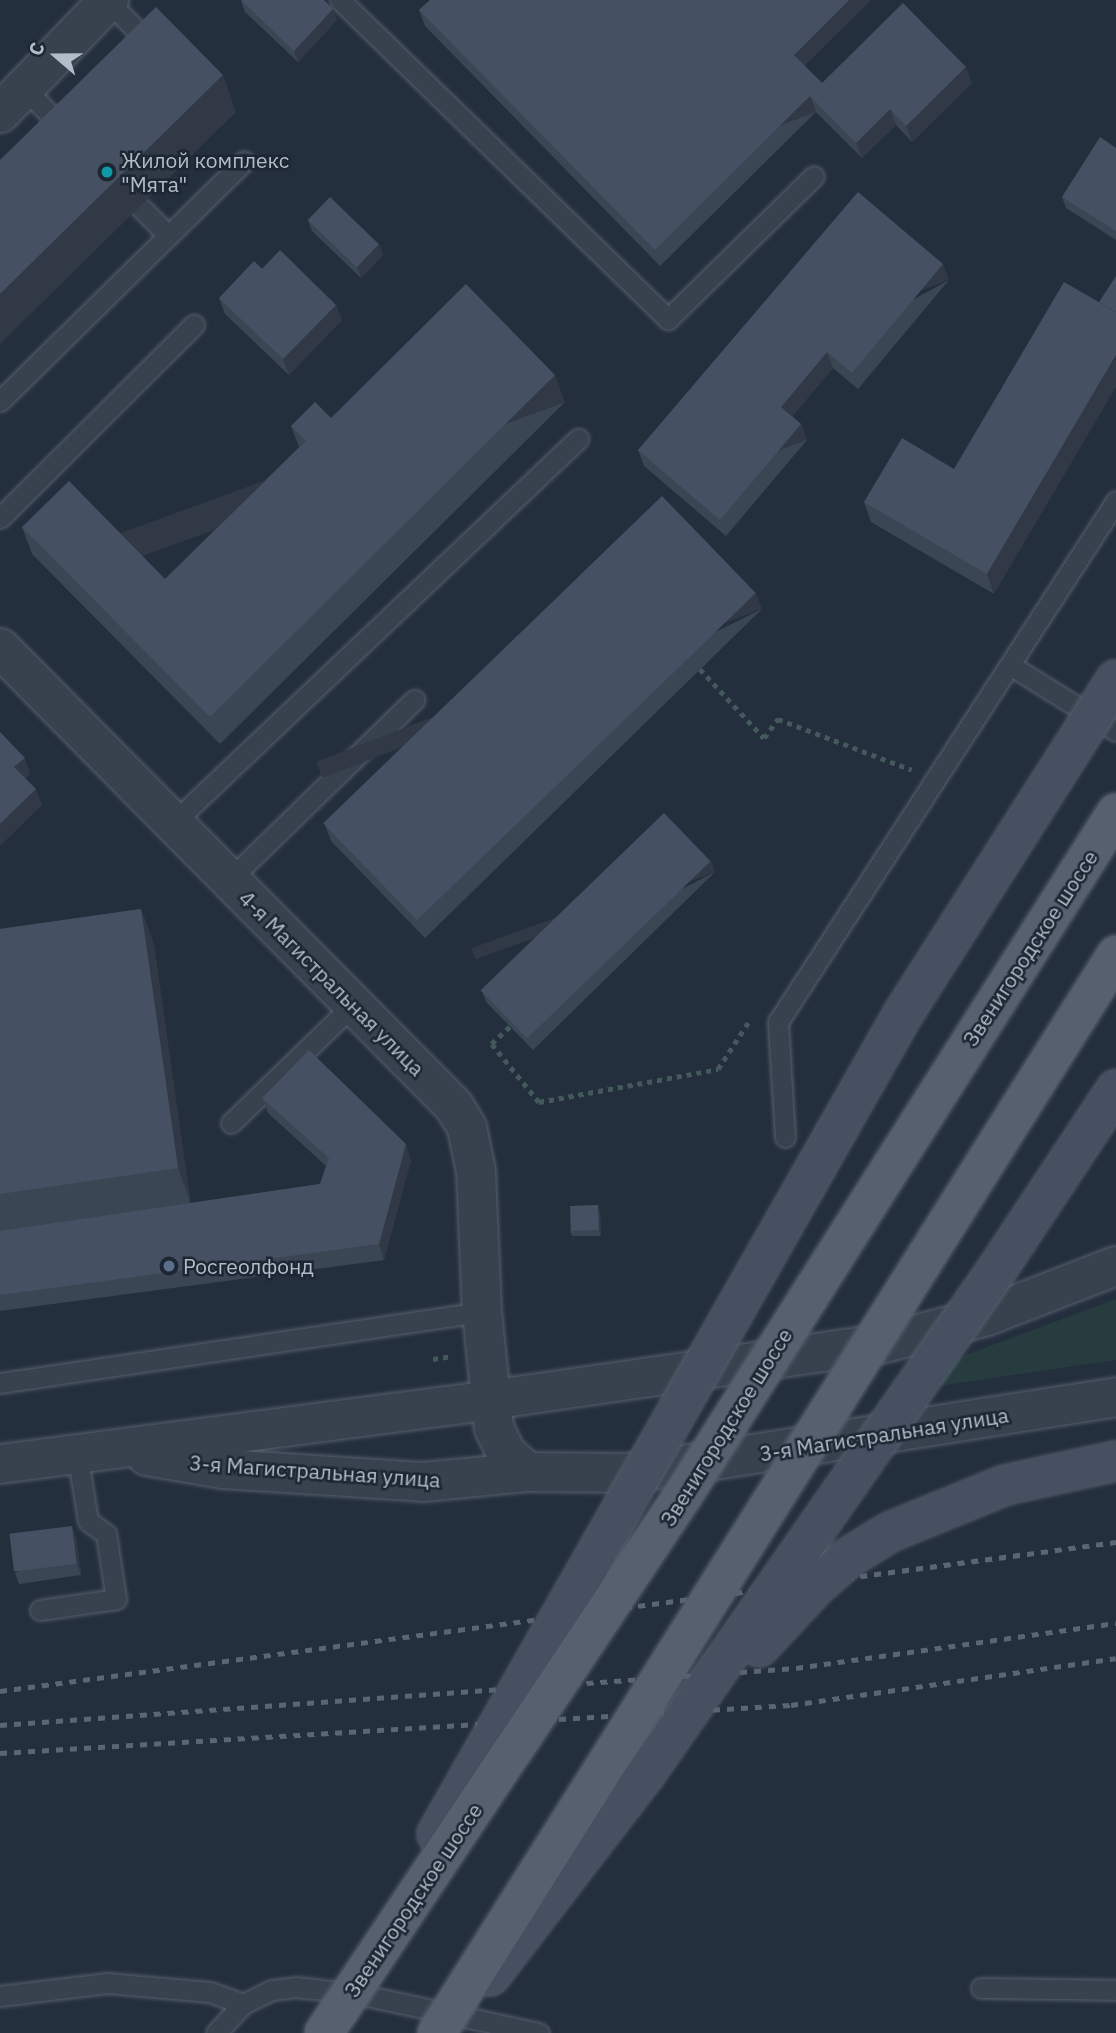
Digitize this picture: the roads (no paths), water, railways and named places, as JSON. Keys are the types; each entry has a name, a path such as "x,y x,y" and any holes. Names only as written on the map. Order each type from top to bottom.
{"main road":[{"path":"323,2033 581,1587 903,1014 1116,680"},
{"name":"Звенигородское шоссе","path":"323,2033 680,1500 1116,813"},
{"path":"437,2033 1116,955"},
{"path":"446,2033 646,1773 998,1268 1116,1090"},
{"path":"646,1773 712,1704 780,1621 848,1558 890,1532 958,1501 1005,1485 1116,1461"}],"street":[{"path":"12,100 108,0"},
{"name":"4-я Магистральная улица","path":"0,648 228,881 435,1085 467,1128 476,1171 482,1312 490,1400"},
{"name":"3-я Магистральная улица","path":"0,1464 490,1400 884,1343 987,1316 1116,1266"},
{"name":"3-я Магистральная улица","path":"90,1451 223,1469 423,1482 527,1472 632,1473 1116,1396"},
{"path":"490,1400 494,1428 506,1453 527,1472"}],"lane":[{"path":"108,0 159,53"},
{"path":"340,0 668,319 814,176"},
{"path":"12,100 73,138"},
{"path":"0,401 244,162"},
{"path":"141,207 169,235"},
{"path":"0,518 194,325"},
{"path":"172,824 578,439"},
{"path":"785,1137 778,1022 1116,501"},
{"path":"1010,665 1116,731"},
{"path":"228,881 414,700"},
{"path":"231,1123 354,1004"},
{"path":"0,1384 482,1312"},
{"path":"40,1610 116,1599 106,1534 88,1521 90,1451"},
{"path":"0,1996 119,1983 210,1992 243,2004"},
{"path":"216,2033 243,2004 272,1990 296,1987 358,1994 539,2033"},
{"path":"981,1988 1116,1990"}],"railway":[{"path":"0,1691 1116,1542"},
{"path":"0,1725 796,1668 1116,1623"},
{"path":"0,1753 791,1705 1116,1658"}],"place":[{"name":"Жилой комплекс \"Мята\"","path":"107,172"},
{"name":"Росгеолфонд","path":"169,1266"}]}
